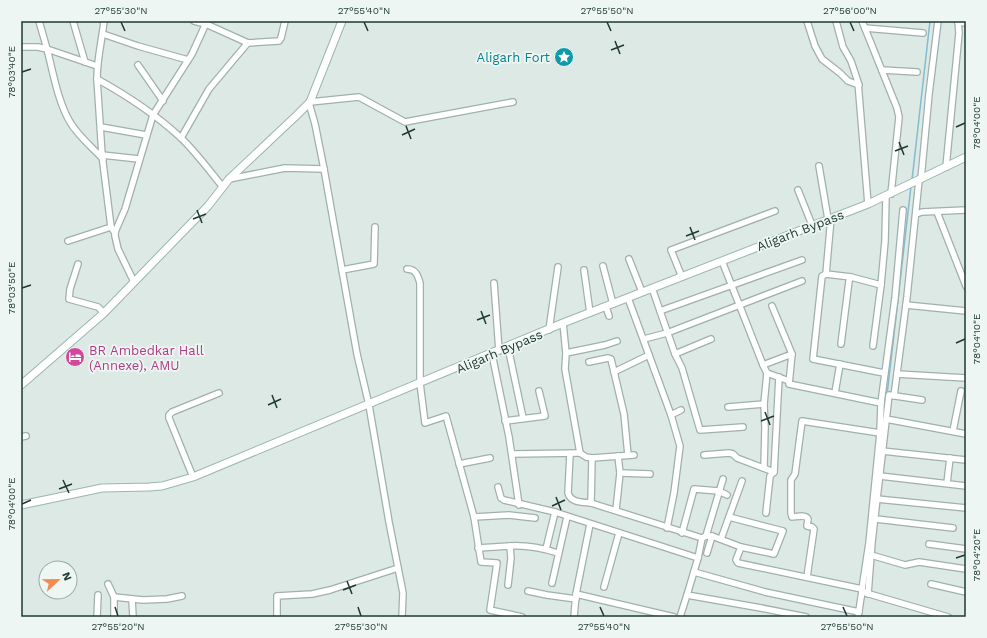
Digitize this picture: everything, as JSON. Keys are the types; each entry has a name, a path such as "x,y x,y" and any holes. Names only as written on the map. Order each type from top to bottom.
{"main road":[{"path":"21,385 104,313 208,206 228,179 297,116 309,102 342,21"},
{"name":"Aligarh Bypass","path":"21,505 102,488 162,486 193,477 563,323 868,204 966,157"}],"street":[{"path":"39,21 61,101 75,130 103,157 139,159"},
{"path":"73,21 85,62"},
{"path":"104,21 97,66 97,78 103,157 111,227 115,233 118,249 134,282"},
{"path":"194,21 207,23 248,43 279,41 281,38 283,22"},
{"path":"807,21 815,46 822,59 848,81 859,85"},
{"path":"836,21 843,47 853,65 859,85 868,204"},
{"path":"862,21 896,104 899,117 873,346"},
{"path":"894,396 906,305 938,21"},
{"path":"946,167 959,33 958,22 966,23"},
{"path":"115,233 125,209 153,115 196,48 207,23"},
{"path":"865,28 923,33"},
{"path":"103,34 138,46 188,60"},
{"path":"181,138 209,89 248,43"},
{"path":"21,47 47,49 97,66"},
{"path":"138,65 163,101"},
{"path":"882,70 917,72"},
{"path":"97,78 153,115 181,138 222,186"},
{"path":"402,617 403,593 369,405 357,354 324,169 309,102 359,97 405,122 513,102"},
{"path":"101,127 146,135"},
{"path":"819,166 829,218 826,274 822,276 813,359 884,373"},
{"path":"228,179 285,168 324,169"},
{"path":"798,190 812,225"},
{"path":"864,592 880,433 884,373 895,298 903,210"},
{"path":"916,214 922,212 966,210"},
{"path":"682,276 671,250 775,211"},
{"path":"937,212 963,270 966,286"},
{"path":"68,241 111,227"},
{"path":"342,270 374,264 375,227"},
{"path":"629,259 642,292"},
{"path":"722,260 767,373 764,404 764,468"},
{"path":"660,312 802,260"},
{"path":"78,264 70,289 69,299 98,308 104,313"},
{"path":"603,266 609,305 609,316"},
{"path":"549,330 558,267"},
{"path":"407,269 412,269 415,272 420,283 420,383 425,423 446,416 474,516 481,562 497,564 490,610 499,615 522,617"},
{"path":"584,270 590,313"},
{"path":"826,274 851,277 881,285"},
{"path":"841,344 849,281 851,277"},
{"path":"644,339 667,333 802,281"},
{"path":"494,283 495,352 505,421 520,505"},
{"path":"652,288 667,333 682,368 700,430 743,426"},
{"path":"628,298 671,415 680,446 674,493 667,528"},
{"path":"906,305 966,311"},
{"path":"772,306 792,354 789,381"},
{"path":"563,323 566,353 565,370 580,454"},
{"path":"675,354 711,339"},
{"path":"566,353 605,345 617,340"},
{"path":"508,347 523,418"},
{"path":"763,365 792,354"},
{"path":"614,372 649,355"},
{"path":"512,454 580,454 592,458 631,455 625,420 614,372 609,358 589,362"},
{"path":"835,393 840,364"},
{"path":"767,373 789,381 789,384 881,403"},
{"path":"897,374 966,378"},
{"path":"766,513 770,476 774,472 779,377"},
{"path":"505,421 545,416 539,391"},
{"path":"953,431 961,391"},
{"path":"193,477 169,418 169,414 219,393"},
{"path":"694,572 765,592 859,615 876,519 889,395 922,400"},
{"path":"728,407 764,404"},
{"path":"671,415 681,410"},
{"path":"886,419 966,434"},
{"path":"807,577 814,529 807,526 807,517 792,517 791,513 790,480 795,474 802,421 880,433"},
{"path":"882,451 966,460"},
{"path":"570,454 568,493 574,501 591,503 616,510 682,533 721,539 741,548 774,554 783,531 729,517"},
{"path":"704,455 733,454 737,458 774,472"},
{"path":"616,510 620,473 618,456"},
{"path":"459,464 490,458"},
{"path":"591,503 592,458"},
{"path":"947,483 950,458"},
{"path":"620,473 650,474"},
{"path":"880,476 966,486"},
{"path":"680,617 698,558 707,537 723,479"},
{"path":"721,539 742,481"},
{"path":"498,487 501,498 520,505 555,512 698,558"},
{"path":"682,533 694,489 719,491 727,495"},
{"path":"878,499 966,508"},
{"path":"546,549 555,512"},
{"path":"474,516 509,515 535,518"},
{"path":"552,583 567,517"},
{"path":"876,519 953,528"},
{"path":"574,617 576,596 590,524"},
{"path":"604,587 619,533"},
{"path":"707,537 707,553"},
{"path":"929,544 966,549"},
{"path":"478,548 526,545 558,553"},
{"path":"508,585 511,558 510,546"},
{"path":"741,548 736,560 738,563 807,577 948,617"},
{"path":"871,554 905,565 919,562 966,569"},
{"path":"277,617 277,596 312,594 330,590 398,568"},
{"path":"108,584 114,597 114,617"},
{"path":"930,584 966,592"},
{"path":"528,590 547,595 576,596 674,617"},
{"path":"97,617 98,595"},
{"path":"687,595 806,617"},
{"path":"114,597 143,600 167,599 182,596"},
{"path":"132,599 133,617"}],"waterway":[{"path":"912,180 930,21"},
{"path":"887,395 911,186"}],"place":[{"name":"Aligarh Fort","path":"564,57"},
{"name":"BR Ambedkar Hall (Annexe), AMU","path":"75,357"}]}
